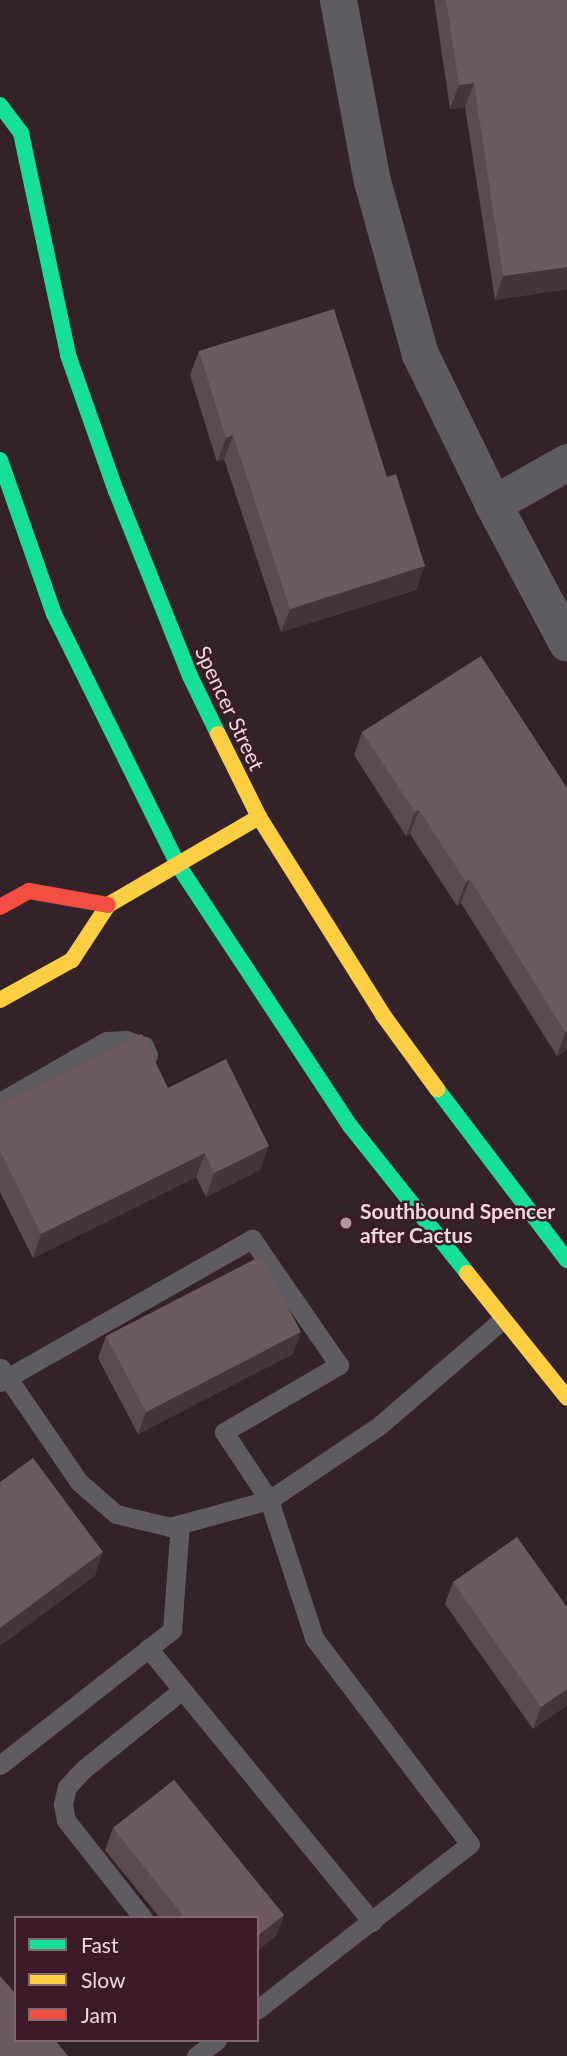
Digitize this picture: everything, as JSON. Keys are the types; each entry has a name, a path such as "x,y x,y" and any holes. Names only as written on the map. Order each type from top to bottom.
{"main road":[{"name":"Spencer Street","path":"0,106 21,133 68,355 116,491 190,676 259,817 383,1015 525,1210 567,1260"},
{"path":"0,460 54,614 178,864 351,1127 501,1321 567,1398"},
{"path":"0,1000 72,960 108,905 259,817"},
{"path":"0,907 29,891 108,905"}],"street":[{"path":"338,0 372,181 420,354 493,504 567,643"},
{"path":"493,504 567,462"}],"lane":[{"path":"0,1102 106,1041 126,1040 144,1046 160,1079"},
{"path":"259,2008 470,1844 314,1638 270,1500 224,1432 339,1365 252,1239 2,1376 79,1482 116,1514 170,1527 270,1500 380,1425 501,1321"},
{"path":"0,1765 172,1630 180,1524"},
{"path":"148,1648 372,1922"},
{"path":"141,1916 66,1820 62,1804 67,1787 85,1768 182,1690"},
{"path":"196,2056 214,2042"}],"building":[{"path":"446,0 567,0 567,267 503,276 474,83 459,85"},
{"path":"334,309 387,477 396,474 425,566 290,609 233,435 226,438 199,351"},
{"path":"481,656 567,788 565,1032 470,879 466,882 419,810 415,812 362,732"},
{"path":"142,1034 168,1088 226,1059 269,1146 214,1173 205,1153 41,1234 0,1151 0,1104"},
{"path":"261,1256 301,1332 146,1412 106,1336"},
{"path":"33,1458 103,1552 0,1628 0,1482"},
{"path":"517,1537 567,1607 567,1689 541,1707 453,1582"},
{"path":"174,1780 284,1915 259,1934 259,1916 183,1916 113,1828"},
{"path":"0,1976 14,1992 14,2042 57,2042 68,2056 0,2056"}],"traffic: fast":[{"path":"0,105 21,133 68,355 116,491 190,676 218,734"},
{"path":"0,460 54,614 178,865 351,1127 467,1273"},
{"path":"437,1089 567,1260"}],"traffic: slow":[{"path":"218,734 259,817 383,1015 437,1089"},
{"path":"0,1000 72,960 108,905 259,817"},
{"path":"467,1273 567,1398"}],"traffic: jam":[{"path":"0,907 29,891 108,905"}],"place":[{"name":"Southbound Spencer after Cactus","path":"346,1223"}]}
